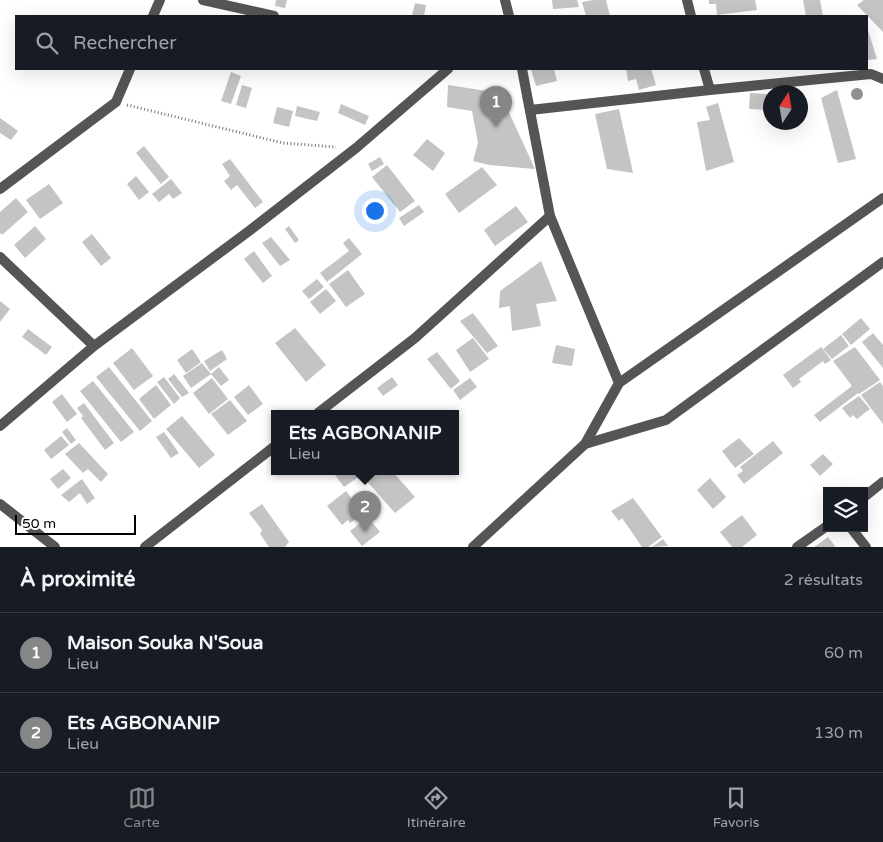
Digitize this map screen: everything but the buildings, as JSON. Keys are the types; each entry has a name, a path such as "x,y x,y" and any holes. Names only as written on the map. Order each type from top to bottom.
{"street":[{"path":"153,15 160,0"},
{"path":"203,0 270,15"},
{"path":"505,0 509,15"},
{"path":"687,0 691,15"},
{"path":"0,190 116,102 130,70"},
{"path":"0,426 94,346 249,231 356,148 447,70"},
{"path":"522,70 550,216 620,383"},
{"path":"704,70 710,90"},
{"path":"530,110 871,74 883,79"},
{"path":"473,547 585,444 620,383 883,198"},
{"path":"322,410 415,338 550,216"},
{"path":"0,257 94,346"},
{"path":"585,444 666,420 883,262"},
{"path":"145,547 271,449"},
{"path":"868,494 883,482"},
{"path":"2,508 55,547"},
{"path":"797,547 823,529"},
{"path":"854,532 866,547"}],"path":[{"path":"116,102 283,143 356,148"}],"place":[{"name":"Maison Souka N'Soua","path":"496,127"},
{"name":"Ets AGBONANIP","path":"365,532"}]}
